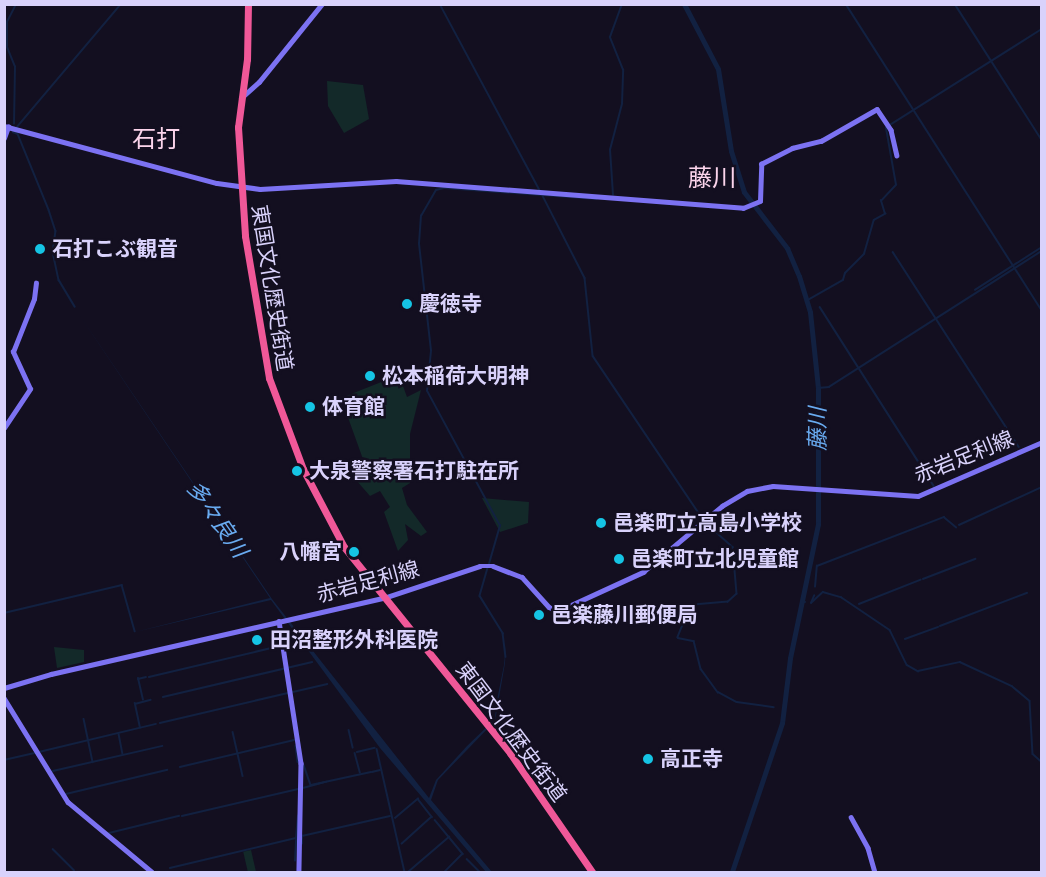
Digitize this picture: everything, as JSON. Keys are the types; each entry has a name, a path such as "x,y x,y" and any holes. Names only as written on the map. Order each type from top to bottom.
{"highway":[{"name":"東国文化歴史街道","path":"248,4 247,59 241,98 240,187 259,326 274,393 322,511 384,598 488,726 592,873"}],"street":[{"path":"241,98 259,82 322,4"},
{"path":"4,138 6,127 240,187 287,189 396,181 743,208 760,201 760,164 792,148 821,141 878,108 894,136 897,155"},
{"path":"4,428 30,389 14,352 34,299 36,284"},
{"name":"赤岩足利線","path":"4,688 384,598 480,566 493,566 522,577 549,607 558,611 638,574 726,502 753,489 773,486 923,495 1041,442"},
{"path":"282,621 301,764 299,873"},
{"path":"4,698 69,802 152,873"},
{"path":"851,817 868,848 875,873"}],"green space":[{"path":"327,81 363,85 369,119 344,133 328,106"},
{"path":"399,375 407,397 421,390 410,434 410,483 402,488 407,505 427,532 421,536 405,524 408,540 398,551 384,512 390,507 380,491 370,496 349,472 364,462 341,398"},
{"path":"482,498 529,502 528,523 500,532"},
{"path":"54,647 84,650 84,662 57,668"},
{"path":"251,850 256,871 248,872 243,852"}],"water":[{"path":"74,307 272,599 429,798 436,780 495,719 506,644 505,663 495,721 438,780 431,800 492,872 486,872 380,748 271,600 135,632 270,598"}],"waterway":[{"path":"14,124 15,67 7,47 7,22 16,4"},
{"name":"多々良川","path":"17,127 121,4"},
{"path":"440,4 541,192"},
{"path":"613,195 610,150 622,104 623,70 610,37 622,4"},
{"name":"藤川","path":"684,4 718,69 731,151 744,192 787,248 799,276 810,312 818,388 818,524 790,658 782,723 732,872"},
{"path":"846,4 1042,311"},
{"path":"955,4 1042,140"},
{"path":"890,125 1042,29"},
{"path":"808,300 843,280 845,273 864,254 874,220 885,214 881,201 896,185 886,128"},
{"name":"多々良川","path":"13,132 18,134 49,210 56,231 53,252 59,280 75,307"},
{"path":"489,564 500,526 427,391 431,351 419,244 421,216 436,190 444,188 597,199"},
{"path":"543,196 585,278 593,356 703,519"},
{"path":"975,290 1042,247"},
{"path":"818,388 829,387 1042,251"},
{"path":"893,252 1019,447"},
{"path":"820,307 934,486"},
{"path":"959,525 1042,487"},
{"path":"815,587 817,566 944,517 956,527"},
{"path":"706,523 733,547 737,594 728,602 691,605 678,638 694,641 701,669 718,692 737,702 774,707"},
{"path":"923,579 975,559"},
{"path":"488,568 480,596 503,633 506,657"},
{"path":"859,604 920,580"},
{"path":"4,613 122,585 135,631"},
{"path":"811,603 823,592 841,597 890,630 907,665 918,671 960,662 1012,686 1030,701 1033,754 1042,762"},
{"path":"940,626 1027,593"},
{"path":"811,603 814,596"},
{"name":"藤川","path":"801,603 805,602"},
{"path":"905,639 938,627"},
{"path":"149,677 280,646"},
{"path":"163,697 312,662"},
{"path":"143,700 138,679 146,677"},
{"path":"293,692 327,684"},
{"path":"160,723 288,693"},
{"path":"140,728 135,704 150,700"},
{"path":"84,719 93,762"},
{"path":"39,752 156,724"},
{"path":"349,730 353,748"},
{"path":"233,732 243,776"},
{"path":"119,734 123,754"},
{"path":"180,767 294,740"},
{"path":"53,771 162,746"},
{"path":"296,746 298,762"},
{"path":"357,752 375,748"},
{"path":"377,749 405,872"},
{"path":"4,760 34,753"},
{"path":"355,753 360,772"},
{"path":"304,765 311,785 371,772"},
{"path":"66,794 167,770"},
{"path":"372,772 380,770"},
{"path":"303,788 326,782"},
{"path":"182,816 298,789"},
{"path":"395,818 418,799 432,817 402,844"},
{"path":"109,833 179,816"},
{"path":"170,868 296,838 298,816"},
{"path":"302,844 302,836 390,816"},
{"path":"435,820 463,854 445,872"},
{"path":"408,872 449,837"},
{"path":"295,861 296,839"},
{"path":"53,849 74,870"},
{"path":"467,859 480,872"}],"place":[{"name":"石打こぶ観音","path":"40,249"},
{"name":"慶徳寺","path":"407,304"},
{"name":"松本稲荷大明神","path":"370,376"},
{"name":"体育館","path":"310,407"},
{"name":"大泉警察署石打駐在所","path":"297,471"},
{"name":"邑楽町立高島小学校","path":"601,523"},
{"name":"八幡宮","path":"354,552"},
{"name":"邑楽町立北児童館","path":"619,559"},
{"name":"邑楽藤川郵便局","path":"539,615"},
{"name":"田沼整形外科医院","path":"257,640"},
{"name":"高正寺","path":"648,759"}],"district":[{"name":"石打","path":"156,140"},
{"name":"藤川","path":"712,179"}]}
